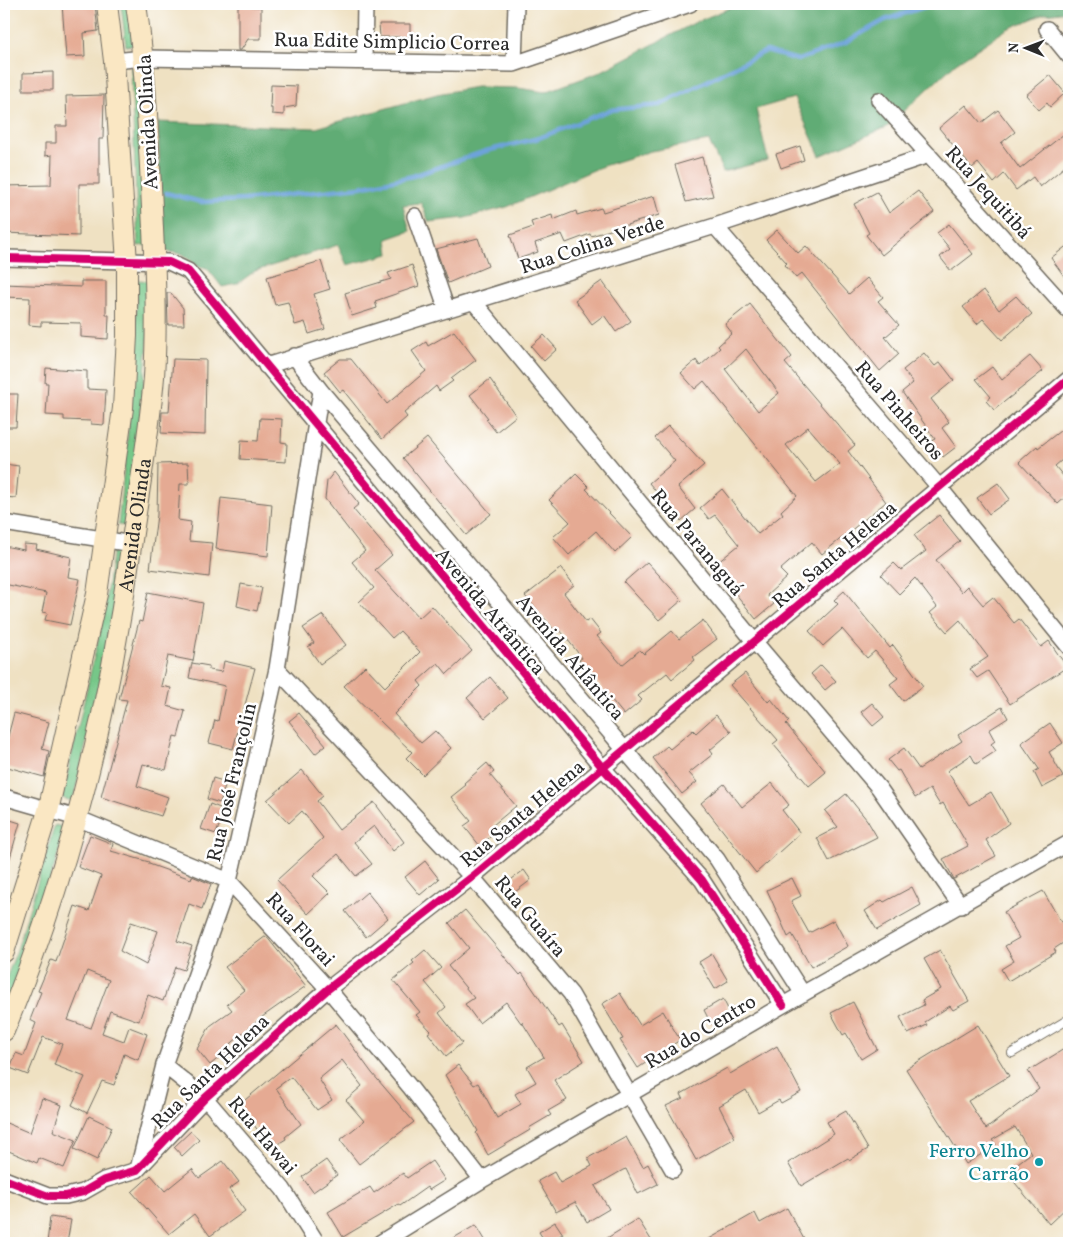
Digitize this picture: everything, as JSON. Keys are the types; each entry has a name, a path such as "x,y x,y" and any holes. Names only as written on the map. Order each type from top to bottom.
{"street":[{"name":"Avenida Olinda","path":"4,952 48,811 97,594 123,408 127,336 128,263 114,61 107,4"},
{"name":"Avenida Olinda","path":"4,1031 42,930 77,818 118,642 145,459 154,378 156,340 155,262 144,58 136,4"},
{"path":"364,61 365,4"},
{"path":"514,64 516,4"},
{"name":"Rua Edite Simplicio Correa","path":"114,61 144,58 514,64 690,4"},
{"path":"1047,29 1069,56"},
{"name":"Rua Jequitibá","path":"879,100 1069,310"},
{"name":"Rua Colina Verde","path":"266,366 715,226 929,155"},
{"path":"415,216 447,310"},
{"name":"Rua Pinheiros","path":"715,226 940,487 1069,647"},
{"name":"Avenida Atrântica","path":"4,258 128,263 169,262 188,271 315,426 602,767 702,880 783,1005"},
{"name":"Rua Paranaguá","path":"474,302 754,641 879,788 961,906"},
{"name":"Avenida Atlântica","path":"294,356 321,391 717,859 803,994"},
{"name":"Rua Santa Helena","path":"138,1170 206,1098 328,989 472,877 1069,379"},
{"name":"Rua José Françolin","path":"138,1170 164,1065 230,881 277,669 321,391"},
{"path":"4,523 132,544"},
{"name":"Rua Guaíra","path":"277,669 472,877 571,994 673,1170"},
{"name":"Rua Florai","path":"4,797 77,818 230,881 328,989 410,1087 482,1180"},
{"name":"Rua do Centro","path":"380,1243 482,1180 783,1005 961,906 1069,843"},
{"name":"Rua Hawai","path":"164,1065 206,1098 283,1189 317,1243"},
{"path":"4,1178 48,1196 66,1196 83,1192 104,1180 138,1170"}],"lane":[{"path":"1012,1053 1069,1019"}],"green space":[{"path":"121,4 129,4 134,45 126,46"},
{"path":"739,4 1069,4 1069,11 1044,14 1007,29 956,63 887,127 820,156 794,98 756,109 768,160 723,172 709,141 651,151 603,166 507,207 465,218 429,222 421,203 403,205 410,231 387,239 389,254 347,265 338,245 255,271 237,284 222,287 207,268 199,267 183,254 163,251 158,122 316,128 437,94 476,87 518,88 545,92 598,73 696,22"},
{"path":"131,67 139,67 147,245 138,246"},
{"path":"138,280 149,281 148,343 129,526 118,525 131,403"},
{"path":"113,549 124,551 114,621 73,801 62,798 103,618"},
{"path":"55,825 66,828 27,954 4,1012 4,984 17,950"}],"building":[{"path":"62,4 95,4 98,31 84,33 85,56 66,57"},
{"path":"238,6 261,7 261,39 248,39 241,50 238,50"},
{"path":"379,24 410,24 410,37 380,37"},
{"path":"53,72 53,90 23,90 23,73"},
{"path":"1050,75 1065,93 1050,107 1047,103 1039,110 1026,95"},
{"path":"271,85 297,86 296,106 284,108 284,115 272,114 272,108 270,108"},
{"path":"104,95 103,139 99,139 99,184 79,184 79,236 4,233 4,186 51,185 52,155 45,156 45,143 56,143 56,126 67,126 66,96"},
{"path":"966,105 981,123 998,110 1015,132 1001,143 1020,169 1069,130 1069,163 1040,187 1033,177 1016,190 1004,174 994,183 978,163 972,168 939,128"},
{"path":"800,146 804,160 781,168 776,154"},
{"path":"702,157 713,196 686,202 675,165"},
{"path":"918,191 934,212 882,255 866,235 869,233 854,204 877,192 889,213"},
{"path":"654,196 659,215 591,236 590,234 566,243 562,234 535,243 538,252 518,259 510,235 533,227 531,222 552,215 553,220 576,211 577,215 601,208 603,212"},
{"path":"949,224 973,254 951,271 940,257 950,249 937,233"},
{"path":"777,230 798,253 806,246 849,294 867,278 883,297 878,301 899,325 885,337 899,354 880,371 802,273 796,278 785,265 787,263 766,240"},
{"path":"478,238 488,266 448,283 436,249"},
{"path":"1069,244 1069,283 1051,258"},
{"path":"321,261 330,289 314,294 325,329 309,334 305,322 295,325 288,302 275,305 267,277"},
{"path":"412,265 419,286 375,301 377,308 352,316 345,293 391,279 388,273"},
{"path":"81,281 106,281 106,315 109,315 108,339 81,337 81,323 41,322 41,326 29,325 30,298 4,297 4,284 81,287"},
{"path":"602,281 631,321 616,332 604,315 592,324 575,300"},
{"path":"984,290 999,310 1016,296 1032,314 1002,340 983,319 977,324 963,307"},
{"path":"167,293 171,293 183,308 184,325 168,325"},
{"path":"750,304 792,357 785,363 855,445 848,451 886,502 822,554 812,542 780,570 787,577 767,595 774,604 756,619 735,593 739,590 717,563 739,545 715,515 709,519 700,508 722,489 758,534 783,514 781,511 797,496 704,381 695,389 681,373 696,360 700,366 720,348 718,346 732,333 725,324","holes":["746,349 779,393 758,411 725,369","808,427 840,464 816,482 786,445"]},
{"path":"454,331 476,360 439,391 436,386 404,413 407,417 382,439 343,390 340,392 324,372 340,359 351,359 387,404 426,371 412,351 426,342 428,346"},
{"path":"544,335 557,349 544,361 531,346"},
{"path":"924,353 935,366 940,362 954,380 931,399 949,422 942,428 956,447 943,457 931,441 935,439 902,392 913,383 903,370"},
{"path":"1030,356 1043,371 994,410 986,401 991,397 976,379 992,367 1002,380"},
{"path":"173,359 206,360 205,435 161,433 162,412 169,412"},
{"path":"46,368 87,371 87,389 106,390 104,425 91,424 91,421 64,420 64,416 46,415 48,383 45,383"},
{"path":"490,379 516,416 496,432 486,419 488,418 470,395"},
{"path":"4,394 18,394 16,427 4,427"},
{"path":"260,418 282,419 281,442 287,443 286,462 240,459 241,440 258,441"},
{"path":"1069,424 1069,454 1055,466 1069,483 1069,494 1058,504 1019,462 1037,446 1038,448"},
{"path":"668,426 704,465 678,487 695,509 681,521 649,483 675,461 655,438"},
{"path":"427,438 491,514 466,535 403,458"},
{"path":"188,463 189,484 180,484 178,520 191,522 189,541 212,543 209,577 150,569 157,515 158,464"},
{"path":"4,464 19,466 16,498 4,497"},
{"path":"334,472 359,504 353,509 392,555 375,570 419,618 432,606 472,651 447,674 438,663 418,681 422,686 394,714 421,743 435,731 451,748 423,775 406,758 412,752 344,686 365,666 385,687 420,652 400,631 392,638 359,602 374,588 352,562 365,551 325,499 327,481"},
{"path":"576,474 589,487 586,489 632,537 615,553 596,531 569,555 553,537 570,522 549,500"},
{"path":"998,483 1010,499 989,514 977,498"},
{"path":"221,498 272,504 268,556 216,549"},
{"path":"939,515 960,541 936,560 961,592 967,586 983,605 993,597 1014,623 1019,619 1041,647 1049,641 1067,667 1010,704 988,671 977,678 970,669 988,657 960,620 947,632 930,613 937,607 915,578 899,594 881,575 894,563 901,570 926,551 914,535"},
{"path":"24,544 37,545 36,549 71,557 68,577 80,579 70,625 45,620 47,613 42,612 46,593 4,584 4,546 24,550"},
{"path":"647,562 682,600 659,620 624,582"},
{"path":"561,568 574,585 564,593 586,622 590,619 601,633 597,636 622,665 640,650 644,654 672,631 679,639 703,620 717,639 693,657 695,660 672,679 667,673 638,696 642,700 624,715 579,660 582,658 560,630 557,633 525,596"},
{"path":"241,584 262,588 257,611 237,606"},
{"path":"844,591 890,648 893,645 923,686 903,701 890,684 898,678 875,651 867,658 842,629 823,646 809,631 838,604 834,600"},
{"path":"148,592 203,603 193,661 168,656 161,686 171,688 167,706 185,711 178,737 174,736 166,770 143,764 137,786 168,797 161,816 101,797 127,700 119,699 139,621 142,622"},
{"path":"323,615 346,645 320,664 308,647 314,643 303,628"},
{"path":"224,661 255,668 233,749 209,743 215,720 218,721 225,686 189,678 192,663 209,666 209,670 222,672"},
{"path":"821,665 836,681 825,690 811,674"},
{"path":"745,673 768,702 771,699 789,721 786,724 826,772 809,786 773,744 778,740 730,685"},
{"path":"490,677 508,698 485,718 467,698"},
{"path":"872,703 884,717 873,726 861,712"},
{"path":"1002,707 1008,718 989,730 995,741 991,744 996,751 976,764 971,755 947,771 969,805 991,792 1009,823 986,840 996,856 954,879 943,859 968,846 943,803 940,805 930,789 915,798 899,770 897,771 888,760 904,748 919,769 962,741 958,735"},
{"path":"14,713 49,722 42,749 49,751 44,777 4,766 4,739 7,740"},
{"path":"299,713 326,745 315,754 289,721"},
{"path":"716,715 731,732 710,750 713,754 689,773 697,782 682,794 653,758 667,746 670,749 693,730 696,733"},
{"path":"1050,723 1063,743 1049,752 1063,777 1042,788 1034,772 1039,769 1021,743"},
{"path":"487,763 494,772 490,775 516,806 493,825 498,830 480,846 464,826 471,821 451,797 466,785 464,783"},
{"path":"302,770 323,796 317,801 339,830 374,802 404,842 393,851 374,826 354,842 372,864 356,876 338,854 313,876 330,893 308,914 277,880 323,838 302,811 289,823 267,800"},
{"path":"213,778 226,782 220,803 207,799"},
{"path":"772,783 789,805 782,810 800,833 756,873 701,803 724,784 742,807"},
{"path":"846,794 867,820 877,837 829,861 817,838 838,827 825,811"},
{"path":"210,804 225,810 216,834 201,829"},
{"path":"4,818 20,823 7,868 4,868"},
{"path":"90,835 113,844 111,851 149,862 149,864 191,879 192,876 211,884 202,909 189,904 177,941 192,946 184,970 175,967 163,1001 148,995 139,1021 110,1011 102,1033 124,1041 129,1027 147,1034 138,1060 124,1054 114,1085 102,1081 87,1113 72,1105 85,1077 54,1065 62,1044 43,1037 28,1075 10,1068 16,1053 24,1056 36,1023 30,1020 41,992 38,991 51,960 56,962 75,906 89,911 101,876 78,867","holes":["131,922 158,931 146,965 120,951","87,971 109,980 91,1028 68,1020"]},
{"path":"425,861 439,879 420,895 405,877"},
{"path":"524,870 531,880 511,895 504,885"},
{"path":"792,878 801,896 791,901 809,933 834,920 848,946 811,967 792,934 788,937 767,890"},
{"path":"912,887 921,905 877,930 865,911 882,900 884,902"},
{"path":"1043,891 1061,922 1069,917 1069,939 1054,949 1056,952 1008,981 1001,969 1014,961 1005,946 1019,938 1004,912"},
{"path":"367,892 388,918 366,937 345,911"},
{"path":"465,910 520,975 522,973 559,1027 562,1025 584,1061 554,1080 567,1100 548,1111 551,1115 529,1128 530,1130 488,1155 476,1133 478,1131 445,1075 458,1065 474,1085 478,1083 497,1118 521,1104 515,1094 536,1082 527,1067 544,1057 522,1022 506,1002 479,1023 465,1004 474,998 448,966 469,948 449,923"},
{"path":"266,936 306,986 262,1017 225,1049 227,1051 210,1065 197,1049 210,1026 232,1010 227,1004 244,990 225,967"},
{"path":"425,950 441,968 425,982 446,1007 439,1013 462,1043 446,1056 428,1033 431,1031 416,1015 420,1012 393,980 414,963 412,961"},
{"path":"940,950 969,1001 953,1010 950,1006 925,1022 927,1025 908,1034 900,1017 924,1005 922,1000 941,989 924,959"},
{"path":"712,954 728,981 715,989 699,962"},
{"path":"620,993 640,1025 663,1011 680,1040 638,1068 620,1040 623,1039 602,1004"},
{"path":"723,999 730,1013 711,1024 704,1010"},
{"path":"853,1002 877,1049 861,1059 846,1033 843,1035 831,1013"},
{"path":"336,1024 372,1073 414,1122 359,1164 340,1140 364,1121 346,1100 362,1086 342,1060 319,1079 332,1100 317,1110 291,1077 276,1088 301,1124 285,1137 286,1139 271,1148 239,1105"},
{"path":"978,1025 1009,1076 968,1101 986,1129 1039,1089 1028,1071 1069,1046 1069,1205 1049,1224 1006,1172 1031,1153 1015,1127 992,1140 996,1145 966,1164 906,1069"},
{"path":"777,1046 801,1092 781,1103 779,1100 758,1112 746,1090 719,1106 735,1138 696,1160 666,1106 683,1098 681,1094 727,1068 730,1074"},
{"path":"42,1098 62,1105 53,1131 76,1140 64,1168 39,1158 37,1163 4,1149 4,1122 30,1133"},
{"path":"846,1111 868,1149 849,1160 848,1158 801,1186 788,1163 834,1134 827,1122"},
{"path":"89,1116 112,1127 97,1160 74,1149"},
{"path":"191,1131 199,1140 182,1156 174,1147"},
{"path":"626,1137 643,1167 648,1164 658,1184 638,1194 626,1169 595,1186 609,1209 587,1222 575,1202 556,1212 538,1181 554,1172 560,1183 592,1166 588,1158"},
{"path":"326,1160 337,1175 313,1192 302,1177"},
{"path":"223,1161 239,1182 229,1189 245,1211 210,1236 194,1214 169,1234 132,1192 151,1175 165,1191 192,1169 199,1178"},
{"path":"432,1161 445,1180 429,1190 427,1187 400,1206 399,1204 343,1237 328,1212 370,1187 374,1193 403,1173 407,1178"},
{"path":"787,1208 806,1243 702,1243 755,1213 760,1223"},
{"path":"50,1217 71,1220 67,1243 47,1243"},
{"path":"638,1219 653,1243 599,1243"},
{"path":"555,1222 563,1234 546,1243 539,1232"},
{"path":"476,1225 487,1243 445,1243"}],"waterway":[{"path":"166,193 201,202 244,200 360,187 413,176 486,151 539,138 610,110 660,105 766,51 798,60 844,43 885,20 927,6 959,4"}],"cycle path":[{"path":"4,258 169,262 188,271 602,767 702,880 783,1005"},
{"path":"4,1179 48,1196 66,1196 83,1192 104,1180 137,1170 205,1098 328,989 472,877 1069,379"}],"place":[{"name":"Ferro Velho Carrão","path":"1039,1162"}]}
